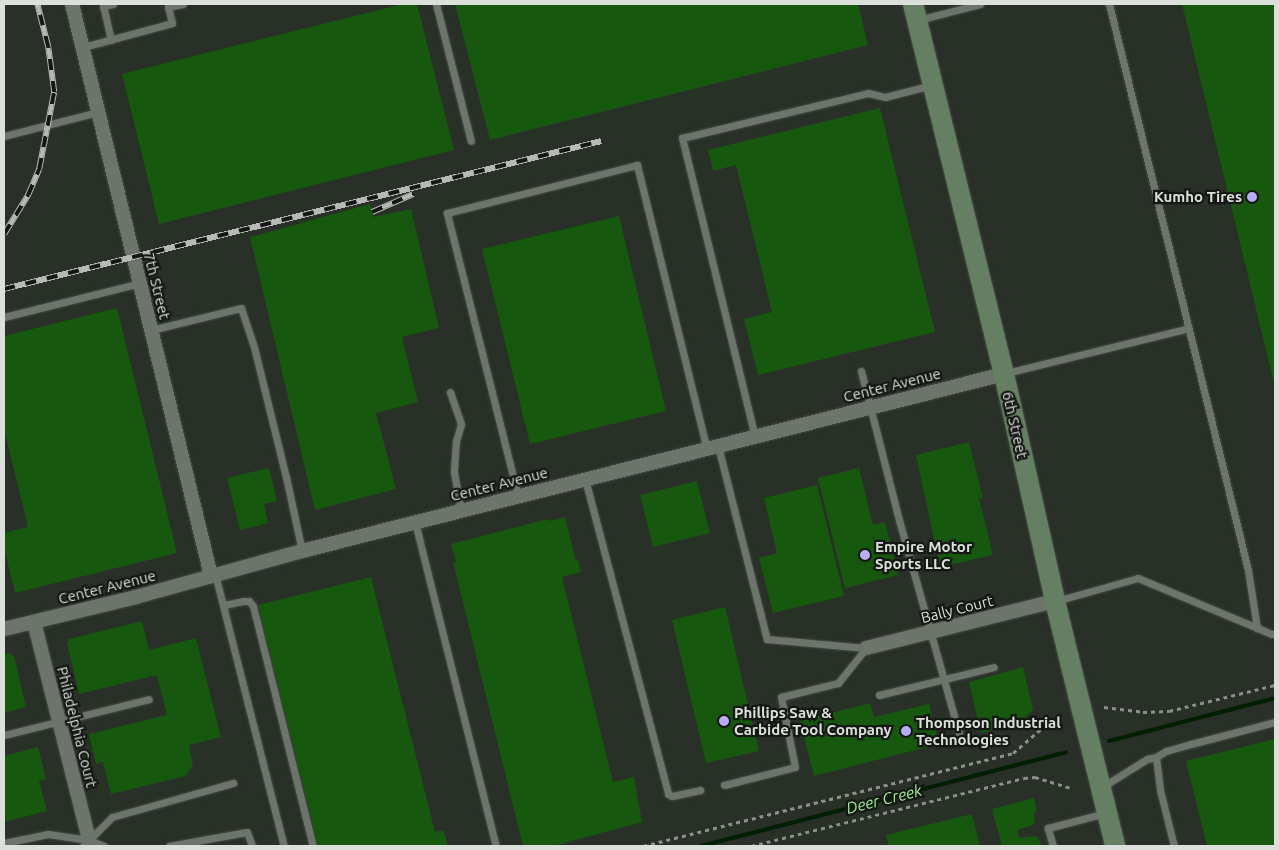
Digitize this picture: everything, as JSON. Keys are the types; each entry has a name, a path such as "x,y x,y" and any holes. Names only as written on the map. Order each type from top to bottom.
{"main road":[{"name":"6th Street","path":"915,12 1004,374 1055,601 1114,846"}],"street":[{"name":"7th Street","path":"72,4 213,575"},
{"name":"Center Avenue","path":"4,629 302,550 1004,374"},
{"name":"Bally Court","path":"866,648 1055,601"},
{"name":"Philadelphia Court","path":"34,622 86,843"}],"lane":[{"path":"111,40 103,6 113,4"},
{"path":"83,47 172,23 168,6 183,4"},
{"path":"436,4 471,140"},
{"path":"915,12 980,4"},
{"path":"1109,4 1248,570 1257,628"},
{"path":"754,436 682,138 868,93 885,97 933,85"},
{"path":"4,136 98,112"},
{"path":"518,496 447,213 637,165 712,447 767,639 866,648"},
{"path":"4,317 140,283"},
{"path":"151,330 241,308 256,356 302,550"},
{"path":"1004,374 1189,328"},
{"path":"861,371 899,520 932,631 959,734"},
{"path":"450,392 461,424 456,441 454,472 462,510"},
{"path":"585,479 668,794 672,796 700,790"},
{"path":"415,522 496,846"},
{"path":"213,575 224,605 284,846"},
{"path":"1055,601 1138,578 1275,634"},
{"path":"224,605 249,601 252,606 313,846"},
{"path":"724,785 795,767 781,697 838,683 866,648"},
{"path":"879,695 994,667"},
{"path":"4,735 149,700"},
{"path":"1101,788 1147,759 1191,744 1275,722"},
{"path":"1156,757 1160,790 1174,846"},
{"path":"86,843 112,817 233,783"},
{"path":"1053,846 1048,828 1107,813"},
{"path":"169,846 247,832 252,846"},
{"path":"4,843 48,834 104,846"}],"path":[{"path":"1104,706 1143,712 1169,711 1275,685"},
{"path":"643,846 1013,753 1057,715"},
{"path":"751,846 1024,778 1035,777 1071,788"}],"building":[{"path":"403,4 417,4 454,150 159,224 122,74"},
{"path":"455,4 858,4 868,45 490,140"},
{"name":"Kumho Tires","path":"1182,4 1275,4 1275,387"},
{"path":"880,108 935,332 758,375 744,319 772,312 736,165 713,171 708,150"},
{"path":"370,204 373,217 411,209 439,328 402,337 418,402 376,413 396,489 315,510 250,237"},
{"path":"619,216 666,411 530,444 482,249"},
{"path":"117,308 177,553 15,593 4,548 4,533 28,527 4,429 4,336"},
{"path":"969,442 983,498 979,498 993,555 940,567 916,455"},
{"path":"269,468 277,501 264,504 268,523 240,530 227,478"},
{"path":"859,468 873,525 885,522 898,575 845,588 818,478"},
{"path":"697,481 710,533 653,547 640,495"},
{"path":"817,485 844,596 773,613 759,558 777,553 764,498"},
{"path":"565,517 576,561 578,560 581,572 562,577 613,782 634,777 642,822 553,846 523,846 453,562 456,562 451,544 548,519 549,521"},
{"path":"371,577 435,832 443,830 448,846 318,846 258,605"},
{"path":"725,607 759,751 706,763 672,620"},
{"path":"142,621 149,650 196,638 221,737 189,745 193,765 186,776 111,794 103,762 96,764 89,734 167,715 157,675 79,694 67,643 69,639"},
{"path":"9,653 14,656 26,707 4,713 4,655"},
{"path":"1023,667 1033,709 1020,724 981,733 969,682"},
{"path":"870,703 874,717 929,704 939,744 814,776 800,721"},
{"path":"1275,739 1275,846 1207,846 1186,761"},
{"path":"38,747 46,779 39,781 47,811 4,822 4,756"},
{"path":"1034,798 1037,812 1034,813 1035,824 1017,830 1019,838 1037,836 1042,846 1002,846 992,809"},
{"path":"972,814 980,846 889,846 886,835"}],"waterway":[{"name":"Deer Creek","path":"1109,741 1275,698"},
{"name":"Deer Creek","path":"701,846 1066,752"}],"railway":[{"path":"4,234 28,195 39,169 54,92 48,47 37,4"},
{"path":"4,289 601,141"},
{"path":"372,212 413,194"}],"place":[{"name":"Kumho Tires","path":"1252,197"},
{"name":"Empire Motor Sports LLC","path":"865,555"},
{"name":"Phillips Saw & Carbide Tool Company","path":"724,721"},
{"name":"Thompson Industrial Technologies","path":"906,731"}]}
